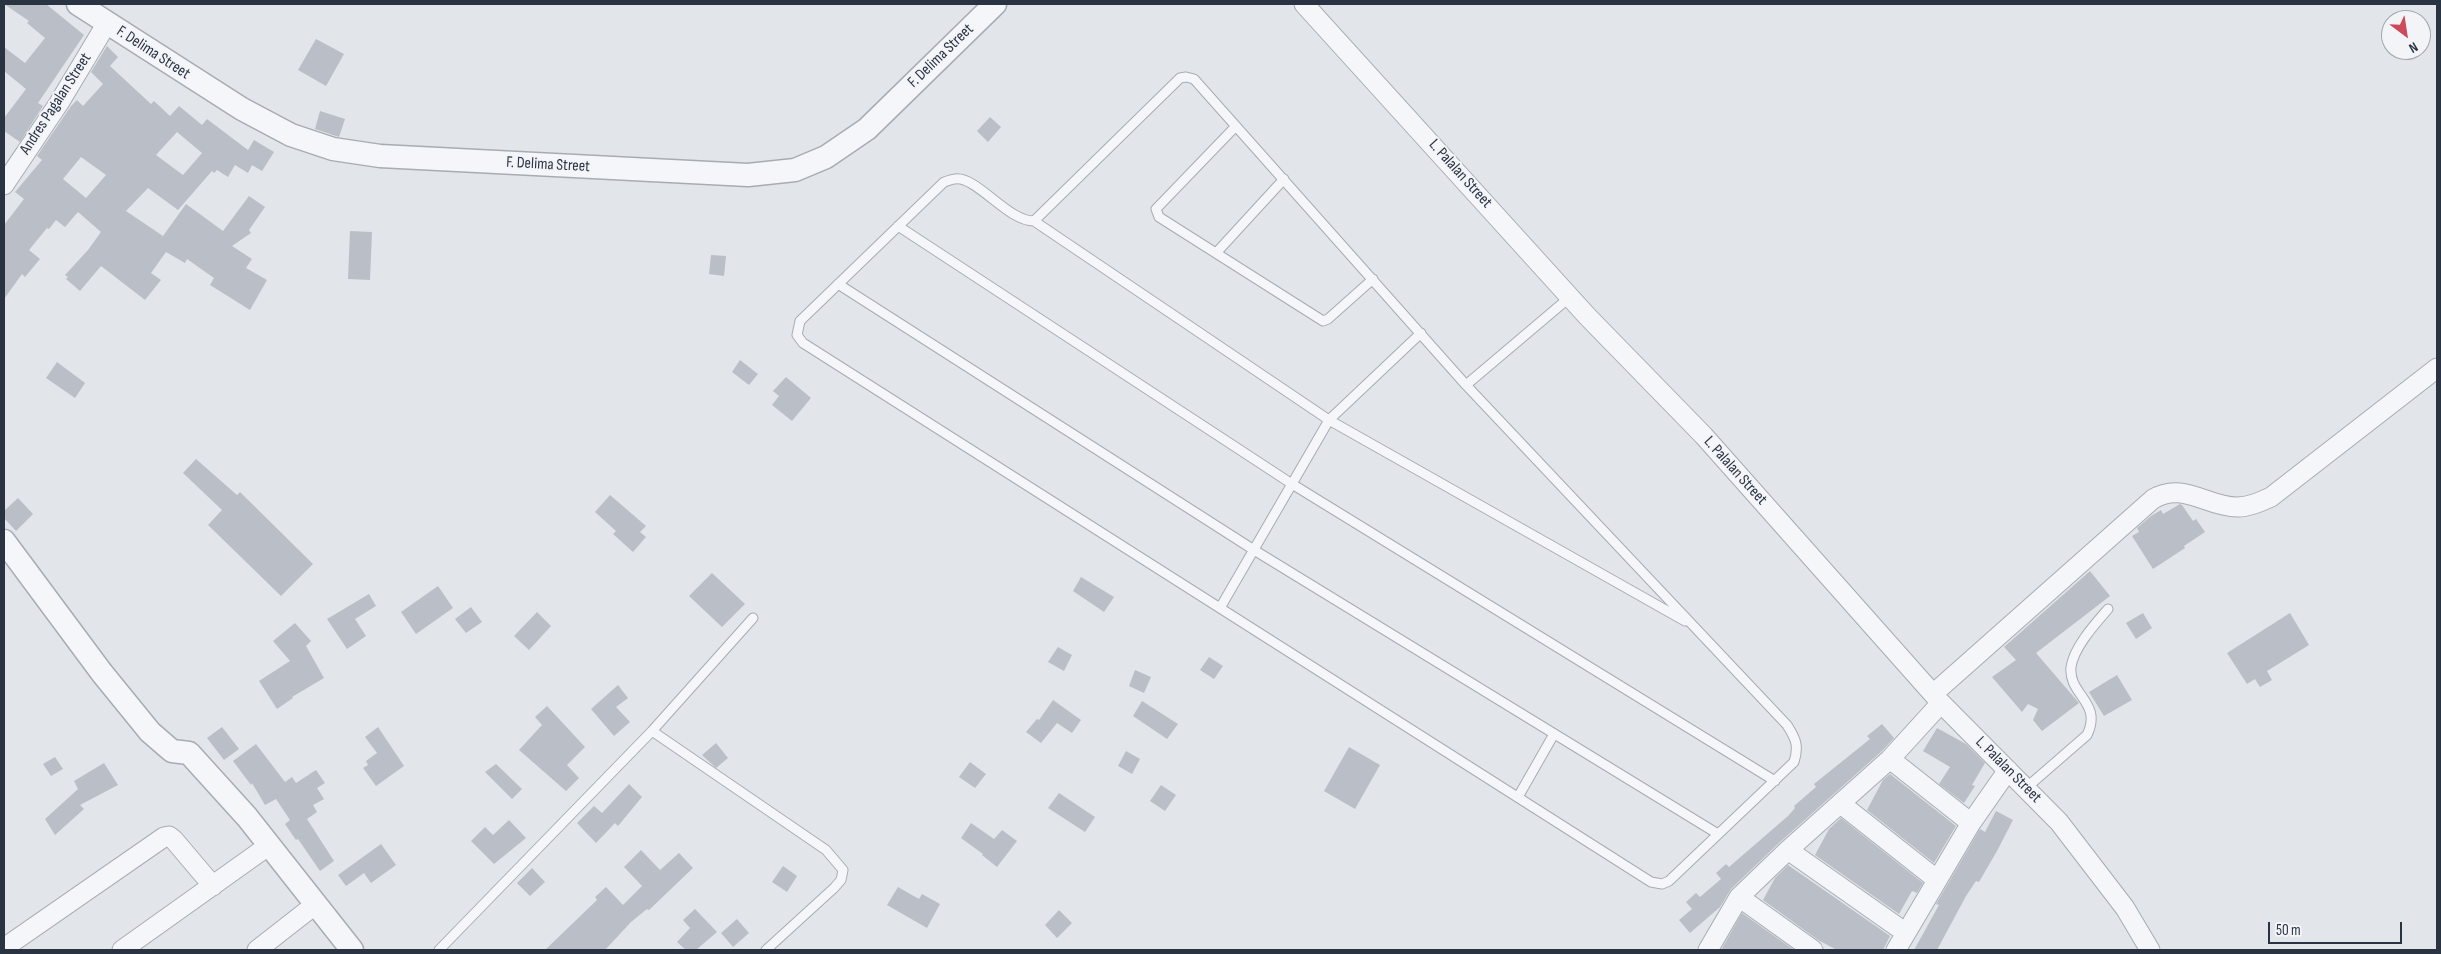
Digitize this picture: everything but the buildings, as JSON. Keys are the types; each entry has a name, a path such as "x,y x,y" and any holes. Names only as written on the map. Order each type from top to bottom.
{"street":[{"name":"F. Delima Street","path":"78,4 242,109 291,135 333,149 380,156 748,175 796,170 826,156 859,134 995,4"},
{"name":"L. Palalan Street","path":"1304,4 1570,296 1704,436 1937,698 2059,822 2119,900 2150,950"},
{"name":"Andres Pagalan Street","path":"4,185 59,103 107,23"},
{"path":"1708,950 1740,897 1788,850 1890,759 1937,698 2162,494 2180,493 2236,507 2254,504 2271,497 2437,368"},
{"path":"4,541 86,651 150,732 172,751 189,753 247,817 352,950"},
{"path":"1890,759 1971,823"},
{"path":"1896,950 1936,879 1971,823 2008,770"},
{"path":"1841,804 1936,879"},
{"path":"4,948 164,837 169,836 174,840 213,886"},
{"path":"122,950 268,846"},
{"path":"1788,850 1906,933"},
{"path":"1740,897 1813,950"},
{"path":"257,950 316,904"}],"lane":[{"path":"1034,221 1180,78 1194,79 1466,385 1694,626 1787,725 1795,737 1798,748 1794,762 1669,881 1662,884 1651,882 803,343 797,335 800,321 944,182 957,178 970,183 1019,218 1034,221 1329,420 1694,626"},
{"path":"1236,126 1156,208 1159,217 1217,252 1323,321 1328,319 1373,279"},
{"path":"1217,252 1284,180"},
{"path":"898,226 1292,484 1775,781"},
{"path":"838,284 1254,550 1718,834"},
{"path":"1466,385 1570,296"},
{"path":"1220,608 1329,420 1421,333"},
{"path":"2026,788 2087,735 2092,724 2092,715 2074,682 2071,666 2088,632 2108,609"},
{"path":"439,950 652,731 753,618"},
{"path":"652,731 826,850 843,870 841,880 834,888 766,950"},
{"path":"1518,798 1554,734"}]}
